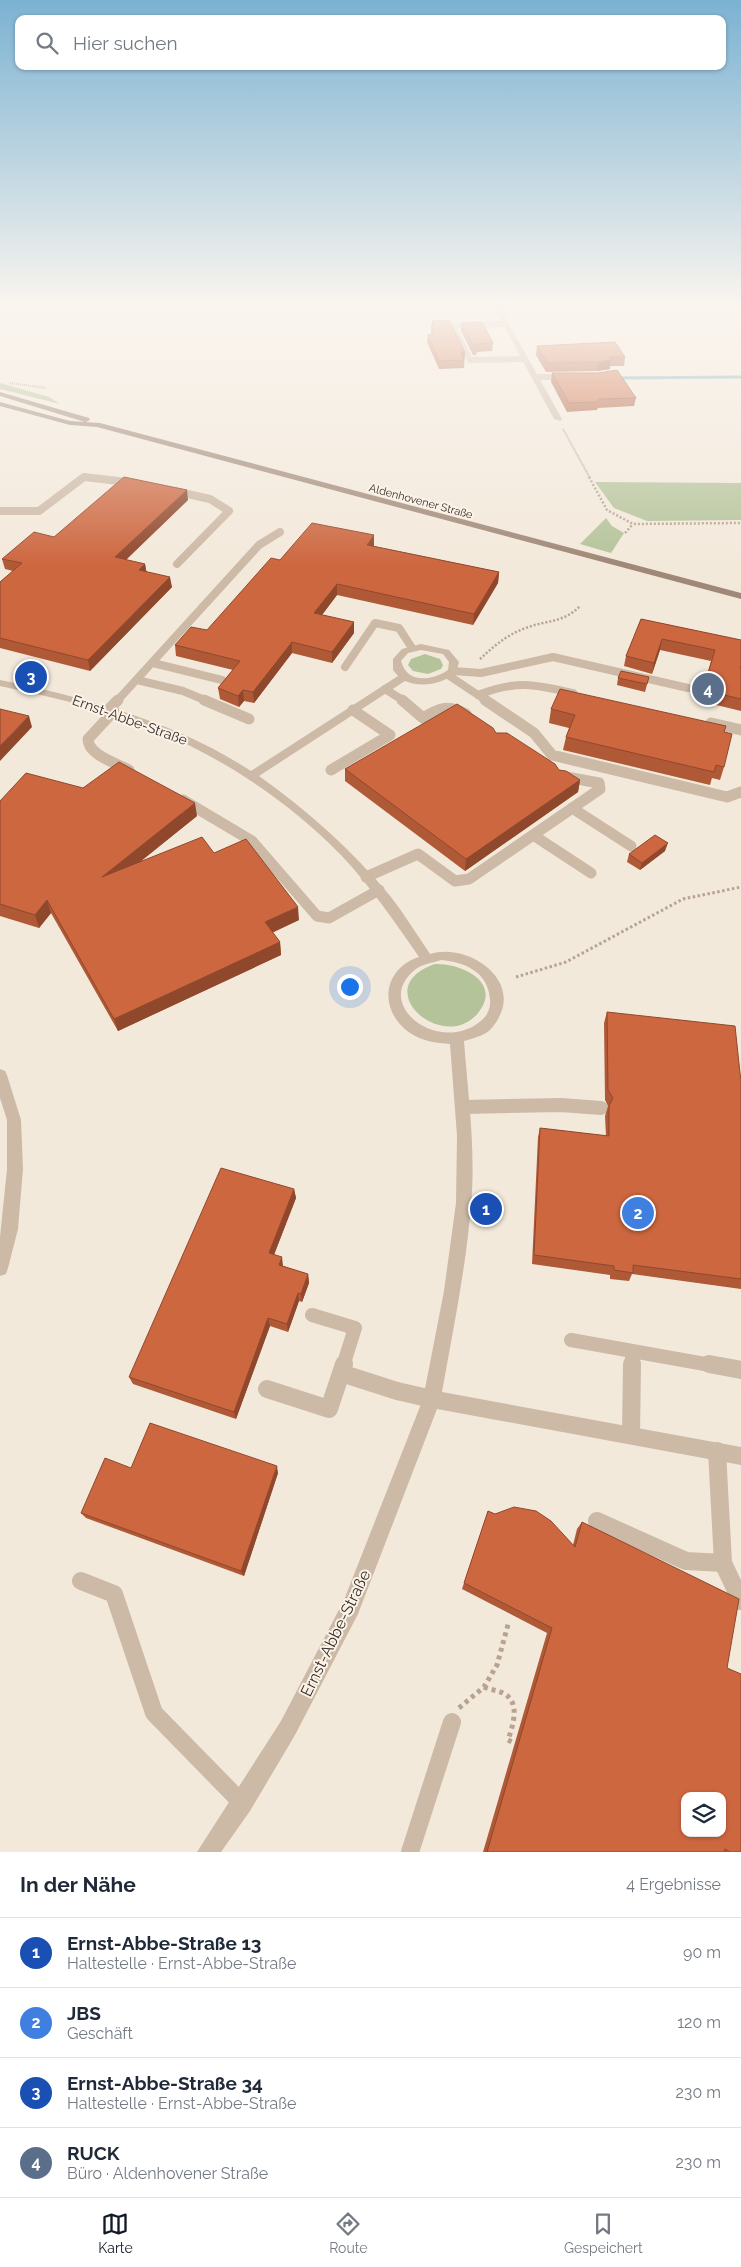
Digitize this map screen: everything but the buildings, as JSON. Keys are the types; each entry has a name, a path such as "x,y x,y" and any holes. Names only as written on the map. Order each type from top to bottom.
{"main road":[{"name":"Aldenhovener Straße","path":"0,394 78,416 97,425 741,596"},
{"name":"Aldenhovener Straße","path":"0,404 70,423 97,425"}],"street":[{"path":"543,392 558,419"},
{"path":"430,647 439,649 452,657 452,670 441,679 422,681 405,676 399,672 396,661 399,656 412,648 430,647"},
{"path":"253,775 405,676"},
{"name":"Ernst-Abbe-Straße","path":"0,683 68,696 111,710 163,729 206,749 253,775 304,814 330,837 379,890 407,926 426,958"},
{"path":"440,955 456,956 471,961 483,969 495,986 498,1005 492,1017 483,1027 457,1039 439,1038 424,1034 406,1022 395,1005 393,993 400,976 413,963 426,958 440,955"},
{"name":"Ernst-Abbe-Straße","path":"208,1852 242,1803 288,1728 351,1606 400,1485 432,1398 452,1291 464,1203 462,1107 457,1039"},
{"path":"0,1075 14,1120 15,1169 10,1230 0,1268"},
{"path":"432,1398 741,1456"}],"lane":[{"path":"0,511 40,511 84,477 144,485"},
{"path":"163,489 210,499 229,511 177,564"},
{"path":"135,774 93,751 88,745 88,739 137,680 259,545 280,532"},
{"path":"345,667 375,623 399,628 412,648"},
{"path":"452,670 481,673 553,657 688,688"},
{"path":"153,663 222,680"},
{"path":"452,670 478,695 534,733 552,755 727,797 741,792"},
{"path":"137,680 184,691 238,716 249,719"},
{"path":"478,695 503,684 523,681 580,694"},
{"path":"385,689 405,702 423,718 443,706 455,706 478,722"},
{"path":"331,770 390,735 353,710"},
{"path":"703,722 741,730"},
{"path":"366,877 418,854 456,881 469,879 600,789 599,783 564,775 560,776"},
{"path":"176,796 234,828 252,841 317,916 329,918 379,890"},
{"path":"572,808 631,846"},
{"path":"533,835 591,873"},
{"path":"462,1107 561,1105 601,1108"},
{"path":"267,1389 329,1409 355,1328 312,1315"},
{"path":"571,1340 741,1370"},
{"path":"630,1435 632,1350"},
{"path":"341,1373 396,1391 432,1398"},
{"path":"717,1451 723,1563 741,1601"},
{"path":"597,1521 686,1562 723,1563"},
{"path":"80,1580 114,1594 154,1713 242,1803"},
{"path":"410,1852 452,1722"}],"path":[{"path":"558,419 606,510 633,524 741,523"},
{"path":"625,533 633,524"},
{"path":"452,670 480,660 501,640 532,625 572,616 580,606"},
{"path":"516,977 566,962 683,899 741,887"},
{"path":"452,1722 460,1706 484,1687 497,1665 509,1621"},
{"path":"484,1687 492,1691 502,1692 510,1698 516,1712 508,1740 512,1742"}],"green space":[{"path":"14,392 33,392 49,397 60,404"},
{"path":"595,482 741,483 741,520 647,521 614,508"},
{"path":"606,518 612,526 624,533 611,553 580,544"},
{"path":"425,654 440,659 443,665 441,669 428,674 413,671 408,665 411,659"},
{"path":"435,964 456,967 467,971 476,976 482,984 485,992 484,1002 478,1013 464,1024 447,1026 431,1022 418,1013 409,1001 408,988 416,975"}],"place":[{"name":"Ernst-Abbe-Straße 34","path":"31,677"},
{"name":"RUCK","path":"708,689"},
{"name":"Ernst-Abbe-Straße 13","path":"486,1209"},
{"name":"JBS","path":"638,1213"}]}
